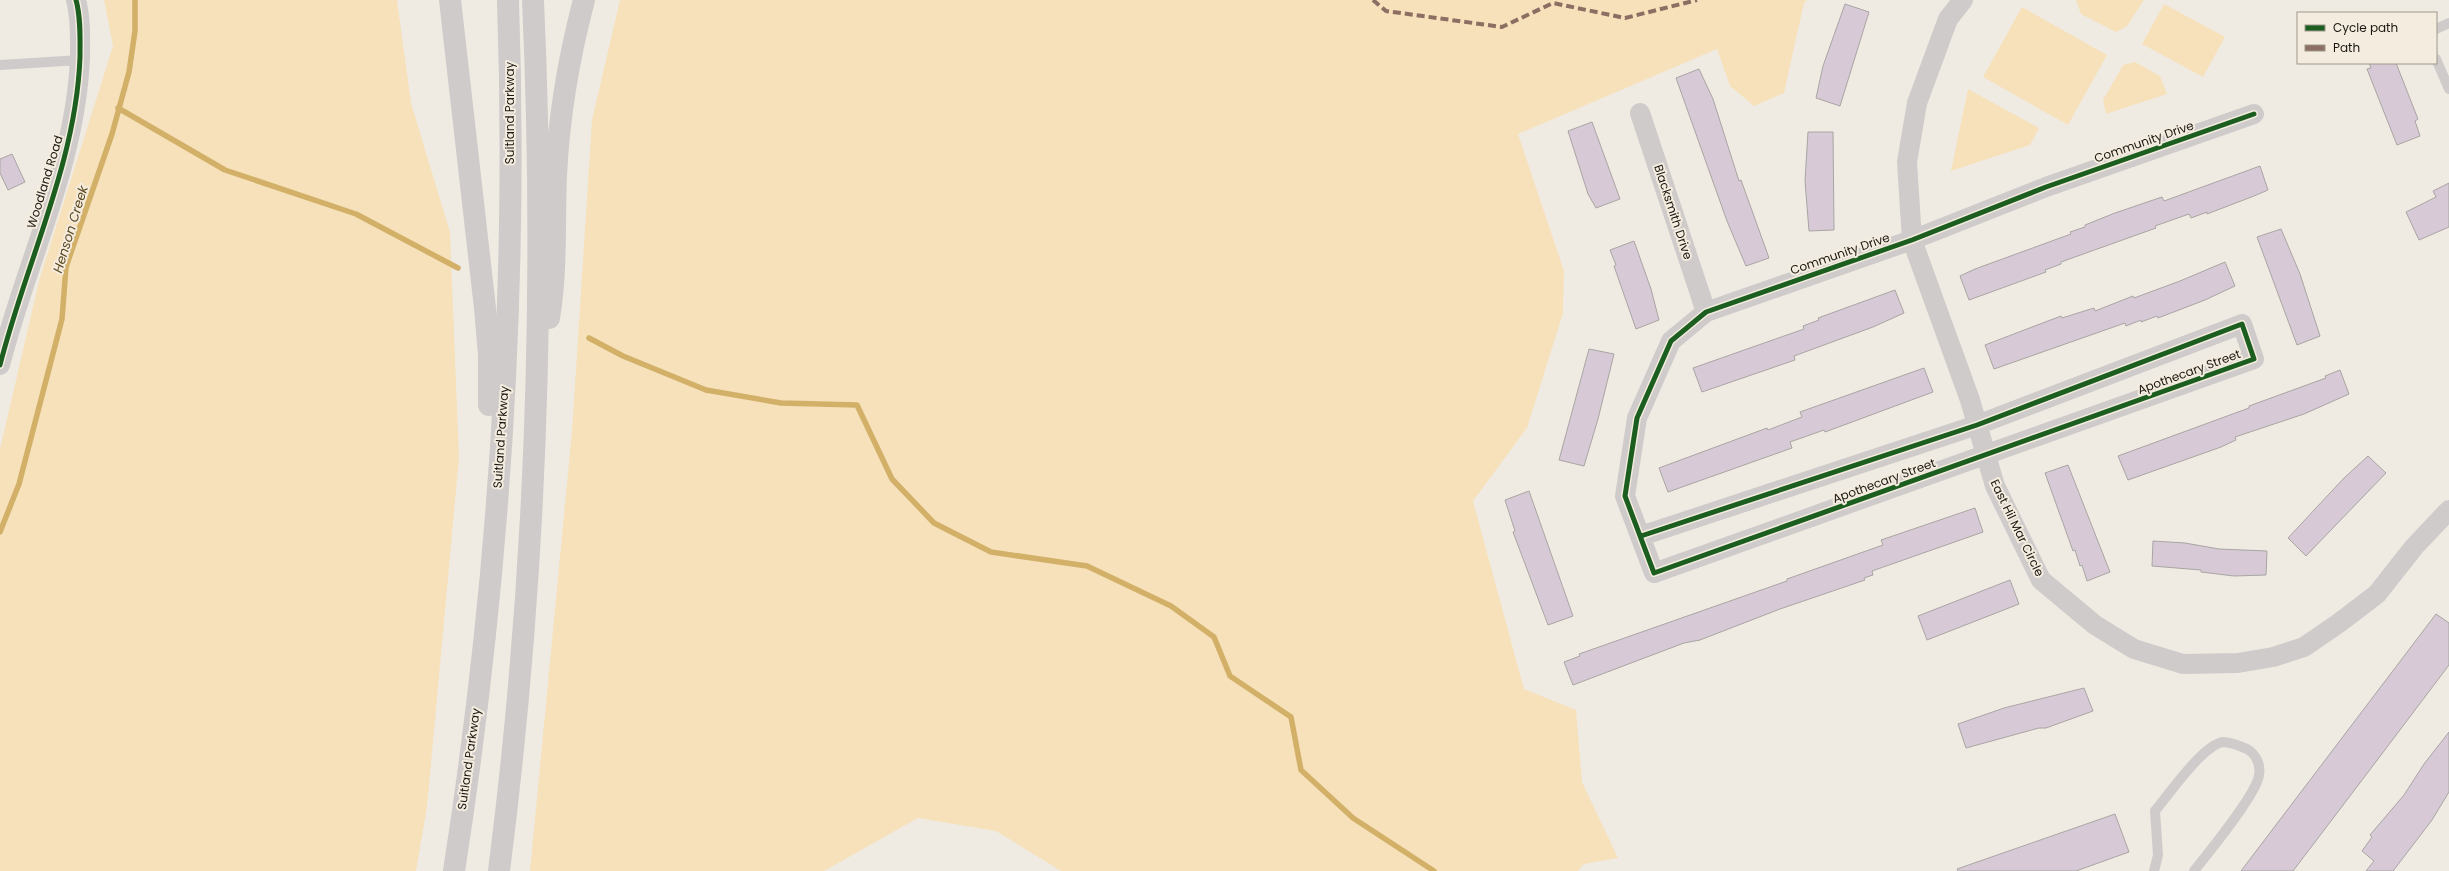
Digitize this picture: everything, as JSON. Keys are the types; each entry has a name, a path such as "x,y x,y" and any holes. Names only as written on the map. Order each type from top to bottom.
{"highway":[{"path":"450,0 488,333 490,378 487,445 493,551"},
{"name":"Suitland Parkway","path":"454,871 479,690 493,551 504,399 510,253 511,152 508,0"},
{"path":"498,871 523,644 538,386 539,192 533,0"},
{"path":"538,386 555,285 556,176 560,122 570,60 584,0"}],"street":[{"name":"Woodland Road","path":"0,365 30,262 65,160 78,97 80,60 78,8 76,0"},
{"name":"East Hil Mar Circle","path":"1963,0 1948,19 1917,103 1907,162 1912,240 1977,425 1995,486 2041,580 2095,625 2134,649 2183,664 2238,664 2273,657 2304,647 2377,594 2414,547 2449,510"},
{"name":"Blacksmith Drive","path":"1640,113 1706,312"},
{"name":"Community Drive","path":"1654,573 1625,496 1637,418 1671,341 1706,312 1912,240 2046,187 2254,114"},
{"name":"Apothecary Street","path":"1641,536 1977,425 2242,324 2254,359 1986,456 1654,573"}],"lane":[{"path":"2437,28 2449,23"},
{"path":"0,65 80,60"},
{"path":"2437,60 2449,89"},
{"path":"2154,871 2158,855 2155,811 2207,749 2223,742 2236,744 2249,750 2259,763 2260,776 2246,803 2194,871"}],"shaded area":[{"path":"104,0 397,0 411,103 450,232 459,458 427,807 416,871 0,871 0,449 39,281 113,46"},
{"path":"620,0 1807,0 1804,3 1784,93 1754,106 1730,86 1717,49 1518,134 1564,271 1563,313 1527,428 1473,501 1524,689 1576,710 1582,782 1618,858 1584,864 1578,871 1061,871 996,831 918,818 824,871 530,871 572,431 592,120"},
{"path":"2076,0 2144,0 2127,26 2116,32 2081,14"},
{"path":"2164,4 2225,37 2203,77 2142,44"},
{"path":"2022,7 2107,55 2068,125 1983,77"},
{"path":"2135,62 2160,76 2167,94 2106,114 2103,100 2123,65"},
{"path":"1968,89 2039,128 2030,145 1951,171"}],"building":[{"path":"1845,4 1869,12 1840,106 1816,98 1823,66"},
{"path":"2369,64 2396,64 2418,119 2415,121 2420,136 2397,145 2367,69 2371,68"},
{"path":"1699,69 1713,99 1739,181 1741,180 1769,258 1746,266 1727,221 1676,78"},
{"path":"1592,122 1620,199 1596,208 1588,194 1568,131"},
{"path":"1808,132 1833,132 1834,230 1809,231 1805,181"},
{"path":"12,154 25,182 8,190 0,173 0,159"},
{"path":"2260,166 2268,190 2207,214 2207,212 2191,218 2189,214 2155,226 2156,228 2061,262 2061,264 2045,270 2046,272 1969,300 1960,276 1975,269 2071,234 2070,232 2085,227 2085,225 2115,213 2162,197 2164,201"},
{"path":"2449,183 2449,227 2419,240 2406,212 2436,197 2433,191"},
{"path":"2281,229 2300,274 2320,336 2297,345 2257,237"},
{"path":"1634,241 1651,289 1659,320 1636,329 1614,266 1616,265 1610,250"},
{"path":"2225,262 2235,286 2205,300 2158,318 2157,316 2141,322 2141,320 2126,326 2125,323 1994,369 1985,345 2061,316 2062,318 2094,308 2095,311 2133,296 2134,298"},
{"path":"1895,290 1904,313 1873,327 1794,356 1795,360 1702,392 1693,368 1804,329 1803,326 1819,320 1818,318"},
{"path":"1589,349 1614,354 1598,419 1584,466 1559,460"},
{"path":"1924,368 1933,392 1825,432 1824,430 1790,442 1792,448 1668,492 1659,468 1767,428 1768,430 1802,417 1800,412"},
{"path":"2340,370 2349,394 2304,414 2235,437 2236,440 2221,447 2128,480 2118,456 2249,408 2249,406 2326,378 2325,376"},
{"path":"2368,456 2386,473 2306,556 2288,538 2344,478"},
{"path":"2068,465 2110,572 2087,581 2075,550 2073,551 2045,473"},
{"path":"1529,491 1573,616 1548,625 1513,532 1515,531 1505,500"},
{"path":"1975,508 1983,532 1872,571 1873,575 1864,578 1865,580 1780,609 1700,640 1684,643 1573,685 1564,662 1580,656 1579,654 1787,581 1787,579 1883,545 1881,540"},
{"path":"2153,541 2185,543 2219,549 2267,551 2266,575 2234,576 2201,572 2201,570 2152,566"},
{"path":"2010,580 2019,604 1927,640 1918,616"},
{"path":"2436,614 2449,623 2449,665 2375,763 2293,871 2241,871"},
{"path":"2084,688 2093,711 2046,728 2039,728 1966,748 1958,724 2004,708"},
{"path":"2449,732 2449,792 2432,820 2393,871 2366,871 2374,861 2362,851 2372,837 2370,835 2404,795 2424,764"},
{"path":"2115,814 2129,852 2076,871 1958,871 1957,869"}],"waterway":[{"name":"Henson Creek","path":"0,532 19,484 62,319 66,267 112,134 129,72 135,31 135,0"},
{"path":"118,108 225,170 356,214 458,268"},
{"path":"589,338 623,356 706,390 781,403 857,405 892,479 934,523 991,552 1087,566 1171,606 1214,637 1230,676 1291,717 1301,770 1353,818 1434,871"}],"marked path":[{"path":"1373,0 1386,11 1502,27 1553,3 1625,18 1697,0"}],"cycle path":[{"path":"0,365 60,174 69,136 76,97 80,57 79,21 76,0"},
{"path":"1641,536 1977,425 2242,324 2254,359 1654,573 1625,496 1637,418 1671,341 1706,312 1912,240 2046,187 2254,114"}]}
